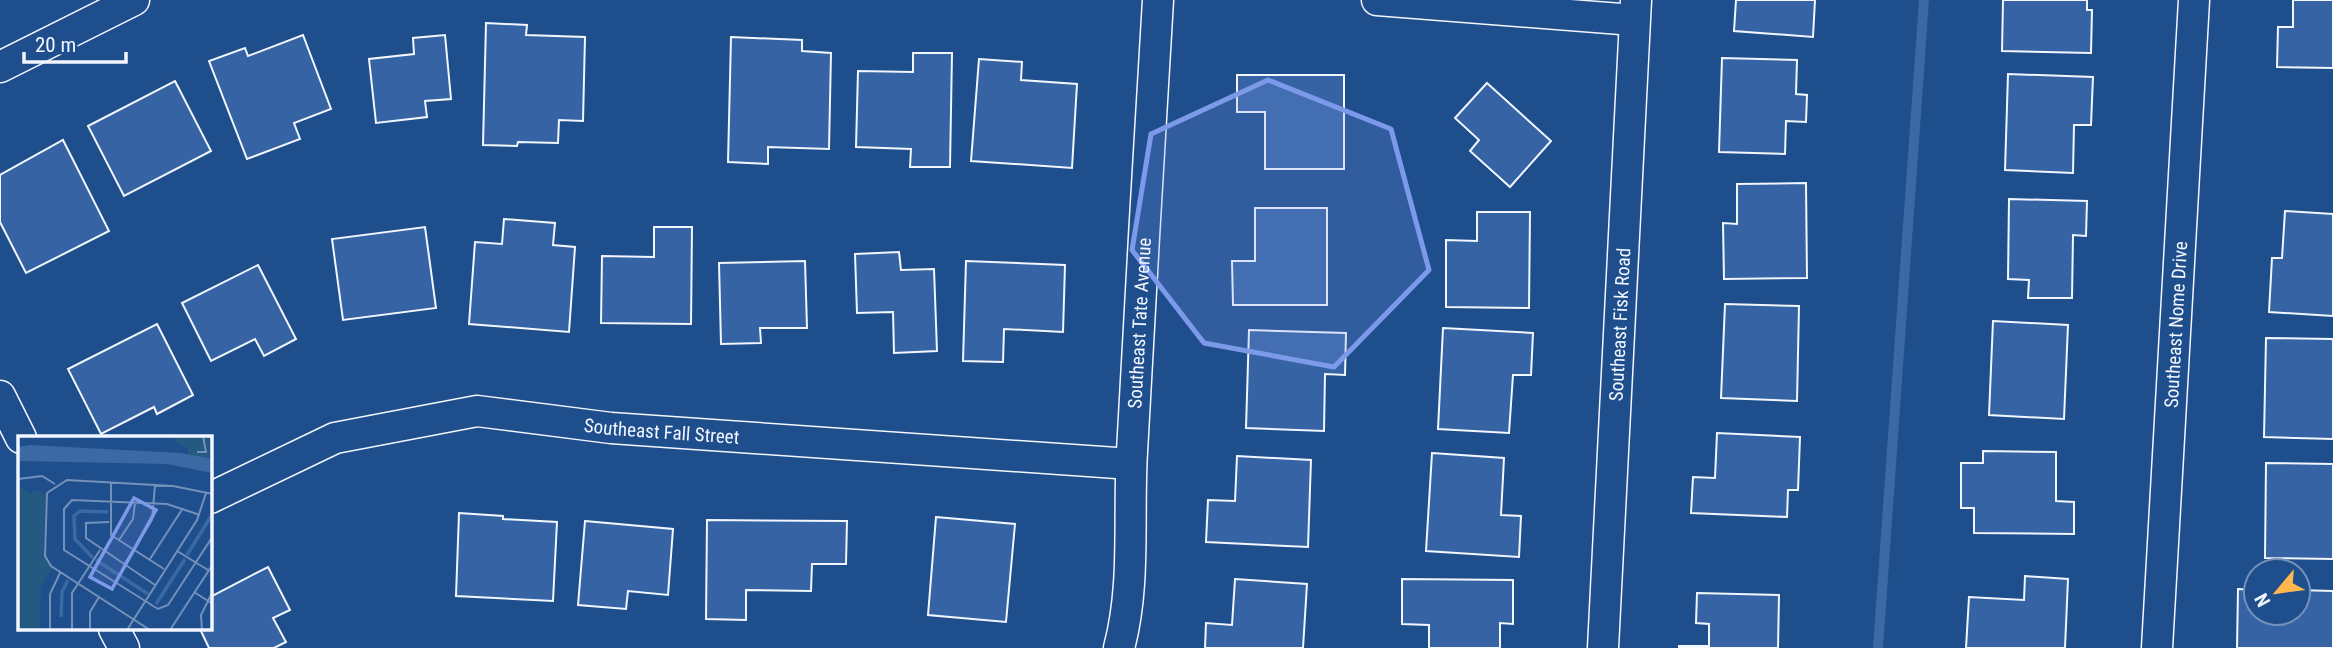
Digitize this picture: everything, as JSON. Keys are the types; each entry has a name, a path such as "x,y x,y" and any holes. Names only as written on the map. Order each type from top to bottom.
{"street":[{"path":"0,67 134,0"},
{"name":"Southeast Tate Avenue","path":"1119,648 1129,563 1131,464 1158,0"},
{"path":"1377,0 1635,10"},
{"name":"Southeast Nome Drive","path":"2157,648 2194,0"},
{"name":"Southeast Fisk Road","path":"1603,648 1635,10"},
{"path":"0,396 20,436"},
{"name":"Southeast Fall Street","path":"212,497 335,438 477,411 611,428 1131,464"},
{"path":"115,630 124,648"}],"highlighted area":[{"path":"1268,80 1391,129 1429,270 1334,367 1204,343 1132,250 1151,134"}],"building":[{"path":"1736,0 1815,0 1813,37 1734,31"},
{"path":"2003,0 2087,0 2087,10 2092,10 2091,53 2002,51"},
{"path":"2293,0 2333,0 2333,68 2277,67 2278,27 2293,27"},
{"path":"486,23 527,25 526,35 585,37 583,121 559,120 558,143 483,145"},
{"path":"303,35 331,109 294,123 300,139 247,159 209,61 245,48 248,56"},
{"path":"445,35 451,99 425,101 427,117 376,123 369,59 414,54 413,38"},
{"path":"731,37 802,40 802,51 831,53 829,149 768,147 768,164 728,162"},
{"path":"913,53 952,53 950,167 910,167 911,149 856,147 858,71 913,72"},
{"path":"1722,58 1797,60 1796,94 1807,95 1806,122 1786,121 1785,154 1719,152"},
{"path":"979,59 1022,62 1021,80 1077,84 1072,168 971,161"},
{"path":"2008,74 2093,77 2091,125 2074,125 2073,173 2005,170"},
{"path":"1237,75 1344,75 1344,169 1265,169 1265,112 1237,112"},
{"path":"175,81 211,151 124,196 88,126"},
{"path":"1487,83 1551,141 1510,187 1470,151 1479,140 1455,118"},
{"path":"63,140 109,231 26,273 0,222 0,175"},
{"path":"1806,183 1807,278 1724,279 1723,223 1737,224 1737,184"},
{"path":"2009,199 2087,201 2086,236 2073,235 2072,298 2028,298 2029,280 2008,279"},
{"path":"1255,208 1327,208 1327,305 1233,305 1232,261 1255,261"},
{"path":"2285,211 2333,214 2333,316 2269,312 2272,258 2282,258"},
{"path":"1477,212 1530,212 1529,308 1446,307 1446,240 1477,241"},
{"path":"504,219 555,223 553,245 575,247 569,332 469,324 475,242 502,244"},
{"path":"425,227 436,308 343,320 332,239"},
{"path":"654,227 692,227 691,324 601,323 602,256 654,257"},
{"path":"899,252 901,270 934,269 937,351 894,353 893,312 857,313 855,254"},
{"path":"805,261 807,328 760,328 761,343 721,344 719,263"},
{"path":"966,261 1065,265 1063,332 1004,329 1003,362 963,361"},
{"path":"258,265 296,339 264,356 255,339 211,361 182,303"},
{"path":"1725,304 1799,306 1797,401 1721,398"},
{"path":"1993,321 2068,325 2064,419 1989,415"},
{"path":"157,324 193,395 157,414 154,407 101,434 68,369"},
{"path":"1443,328 1533,333 1531,375 1513,375 1509,433 1438,429"},
{"path":"1249,330 1346,333 1345,375 1325,374 1324,431 1246,428"},
{"path":"2266,338 2333,339 2333,439 2264,437"},
{"path":"1717,433 1800,437 1798,490 1788,490 1787,517 1691,513 1693,477 1715,478"},
{"path":"1983,451 2056,452 2056,501 2074,502 2074,534 1974,533 1974,508 1961,508 1961,463 1983,463"},
{"path":"1432,453 1504,458 1501,515 1521,516 1519,557 1426,551"},
{"path":"1237,456 1311,460 1308,547 1206,542 1208,500 1235,501"},
{"path":"2266,463 2333,464 2333,559 2265,557"},
{"path":"459,513 557,522 553,601 456,596"},
{"path":"936,517 1015,524 1006,622 928,615"},
{"path":"707,520 847,521 846,564 812,564 811,591 746,590 746,620 706,619"},
{"path":"585,521 673,529 668,595 628,591 626,609 578,605"},
{"path":"268,567 290,610 273,618 286,642 274,648 209,648 200,630 212,630 212,596"},
{"path":"2025,576 2068,579 2065,648 1966,648 1969,597 2024,600"},
{"path":"1235,579 1307,584 1303,648 1205,648 1206,623 1232,625"},
{"path":"1402,579 1513,580 1513,624 1500,623 1500,648 1429,648 1429,625 1402,624"},
{"path":"2238,589 2242,589 2242,627 2312,627 2312,590 2333,591 2333,648 2237,648"},
{"path":"1697,593 1779,595 1778,648 1679,648 1709,646 1709,624 1696,623"}],"waterway":[{"path":"1878,648 1924,0"}]}
